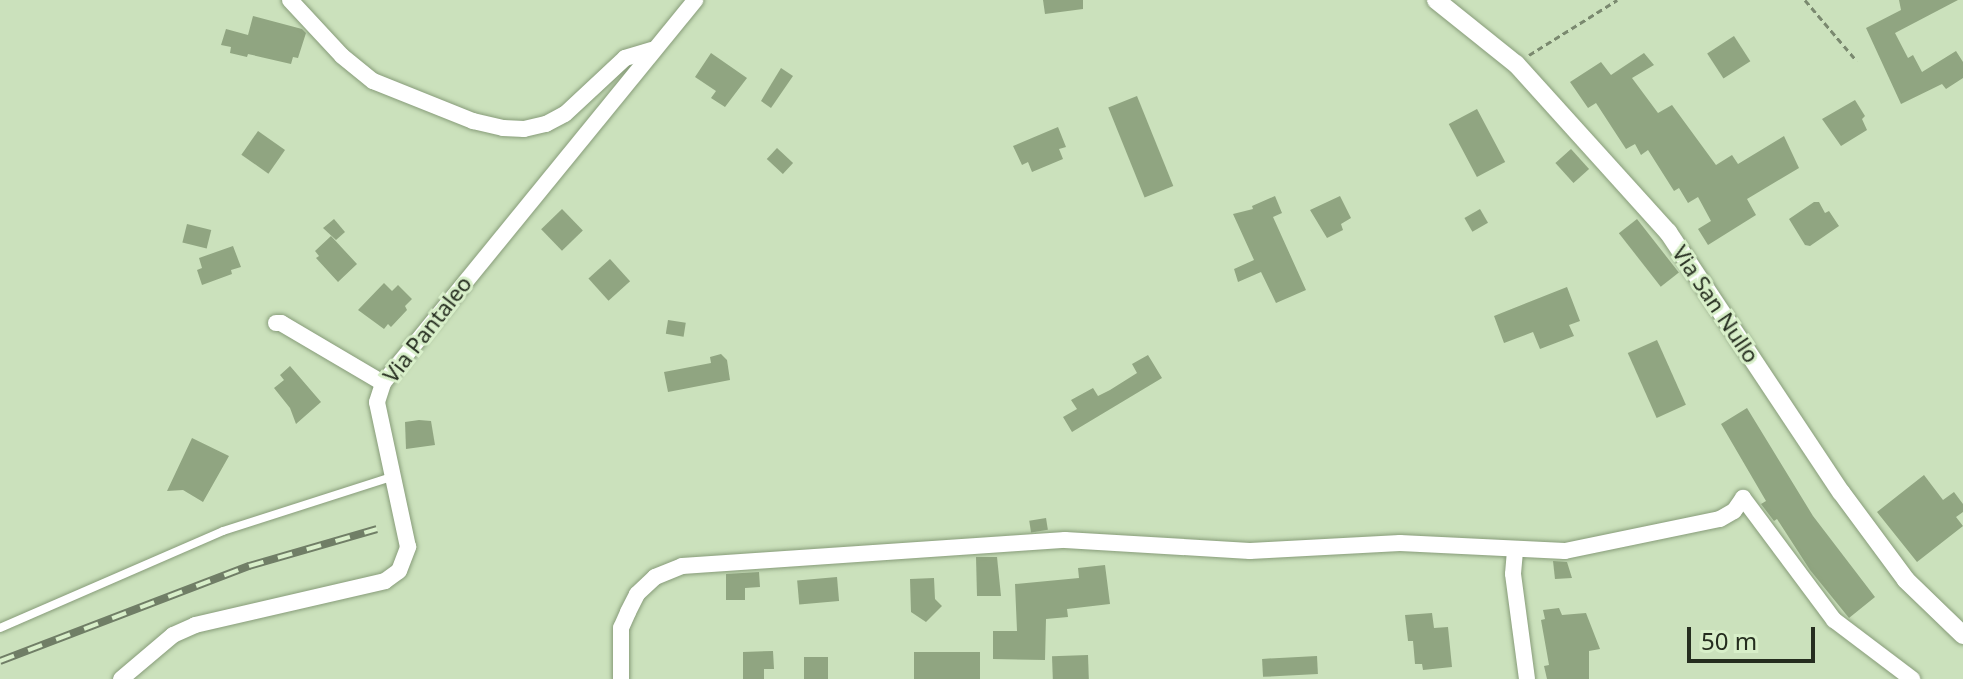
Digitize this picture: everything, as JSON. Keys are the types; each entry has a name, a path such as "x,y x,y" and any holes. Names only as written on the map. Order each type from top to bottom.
{"street":[{"path":"290,0 342,56 373,81 460,116 503,128 524,129 546,124 565,114 625,58 653,50"},
{"name":"Via Pantaleo","path":"121,679 173,635 195,625 393,577 404,564 408,547 377,402 383,383 695,0"},
{"name":"Via San Nullo","path":"1436,0 1516,64 1668,232 1841,492 1906,580 1963,635"},
{"path":"276,323 281,323 383,383"},
{"path":"621,679 621,628 637,594 655,577 682,566 1065,540 1250,551 1400,543 1515,551 1597,546 1720,519 1734,511 1743,498 1834,620 1912,679"},
{"path":"1515,551 1513,574 1527,679"}],"lane":[{"path":"0,628 223,531 391,477"}],"path":[{"path":"1516,64 1617,0"},
{"path":"1805,0 1857,61"}],"building":[{"path":"1043,0 1083,0 1083,9 1045,14"},
{"path":"1899,0 1958,0 1895,33 1908,58 1913,55 1922,72 1956,51 1963,62 1963,78 1946,89 1942,84 1901,104 1866,28 1901,10"},
{"path":"253,16 302,29 306,33 298,58 293,57 291,64 248,54 247,57 230,53 231,47 221,45 226,29 248,35"},
{"path":"1734,36 1750,61 1724,79 1707,53"},
{"path":"711,53 747,78 725,107 711,98 716,91 695,77"},
{"path":"1644,53 1654,65 1632,78 1658,113 1672,105 1716,165 1732,155 1738,164 1784,136 1799,168 1747,199 1756,215 1708,245 1698,229 1711,221 1698,197 1688,203 1679,188 1674,191 1648,150 1641,155 1635,144 1626,149 1596,103 1588,108 1570,82 1601,62 1611,75"},
{"path":"781,68 793,76 771,108 761,101"},
{"path":"1137,96 1173,186 1145,198 1108,108"},
{"path":"1855,100 1865,116 1862,119 1867,130 1841,146 1822,119"},
{"path":"1477,109 1505,162 1477,177 1449,124"},
{"path":"1058,127 1066,147 1059,149 1063,159 1032,172 1028,162 1022,165 1013,146"},
{"path":"258,131 285,150 268,174 241,155"},
{"path":"777,148 793,163 783,174 767,159"},
{"path":"1571,149 1589,169 1573,183 1555,163"},
{"path":"1275,196 1282,213 1273,217 1306,290 1276,303 1261,272 1238,282 1234,269 1254,260 1233,214 1253,209 1252,206"},
{"path":"1340,196 1351,218 1341,224 1343,230 1327,238 1310,210"},
{"path":"1814,202 1819,202 1825,213 1829,211 1839,226 1810,246 1805,245 1789,219"},
{"path":"562,209 583,231 562,251 541,229"},
{"path":"1480,209 1488,223 1472,232 1464,218"},
{"path":"334,219 345,232 336,240 323,228"},
{"path":"1637,219 1679,273 1661,287 1619,233"},
{"path":"187,224 211,230 207,248 182,242"},
{"path":"331,236 357,264 338,282 316,258 319,256 315,251"},
{"path":"233,246 241,267 231,270 232,274 202,285 197,270 202,268 199,258"},
{"path":"610,259 630,281 609,301 588,278"},
{"path":"384,283 392,291 398,285 412,299 405,306 407,310 391,327 388,324 384,329 358,310"},
{"path":"1567,287 1580,321 1569,325 1574,336 1540,349 1533,332 1504,343 1494,316"},
{"path":"668,320 686,323 684,337 666,334"},
{"path":"1657,340 1686,405 1657,418 1628,353"},
{"path":"721,354 727,360 730,380 668,392 664,372 711,363 710,357"},
{"path":"1148,355 1162,378 1072,432 1063,417 1077,409 1071,400 1093,388 1098,396 1110,390 1137,373 1132,364"},
{"path":"290,366 321,402 296,424 290,408 274,388 284,380 280,375"},
{"path":"1747,408 1813,516 1875,597 1849,618 1810,570 1777,519 1774,521 1761,504 1766,501 1721,424"},
{"path":"431,421 435,445 406,449 405,422"},
{"path":"192,438 229,456 203,502 183,490 167,491"},
{"path":"1924,475 1943,500 1954,492 1963,504 1963,512 1956,517 1963,526 1917,562 1877,512"},
{"path":"1046,518 1048,530 1031,533 1029,521"},
{"path":"976,557 997,557 1001,596 977,596"},
{"path":"1553,561 1567,562 1572,578 1555,579"},
{"path":"1105,565 1110,604 1067,609 1068,617 1046,619 1045,660 993,659 993,631 1017,631 1015,584 1079,578 1078,568"},
{"path":"759,572 760,587 745,588 745,600 726,600 726,574"},
{"path":"837,577 839,601 799,604 797,580"},
{"path":"934,578 935,599 942,606 926,622 911,612 910,579"},
{"path":"1559,608 1562,615 1586,613 1600,649 1589,651 1589,679 1547,679 1544,666 1549,665 1541,620 1545,619 1543,610"},
{"path":"1432,613 1434,628 1448,627 1452,667 1423,670 1422,664 1415,664 1413,641 1408,641 1405,615"},
{"path":"773,651 774,669 764,669 764,679 743,679 743,652"},
{"path":"914,652 980,652 980,679 914,679"},
{"path":"1088,655 1089,679 1053,679 1052,656"},
{"path":"1317,656 1318,674 1263,677 1262,659"},
{"path":"804,657 828,657 828,679 804,679"}],"railway":[{"path":"0,661 249,566 377,529"}]}
